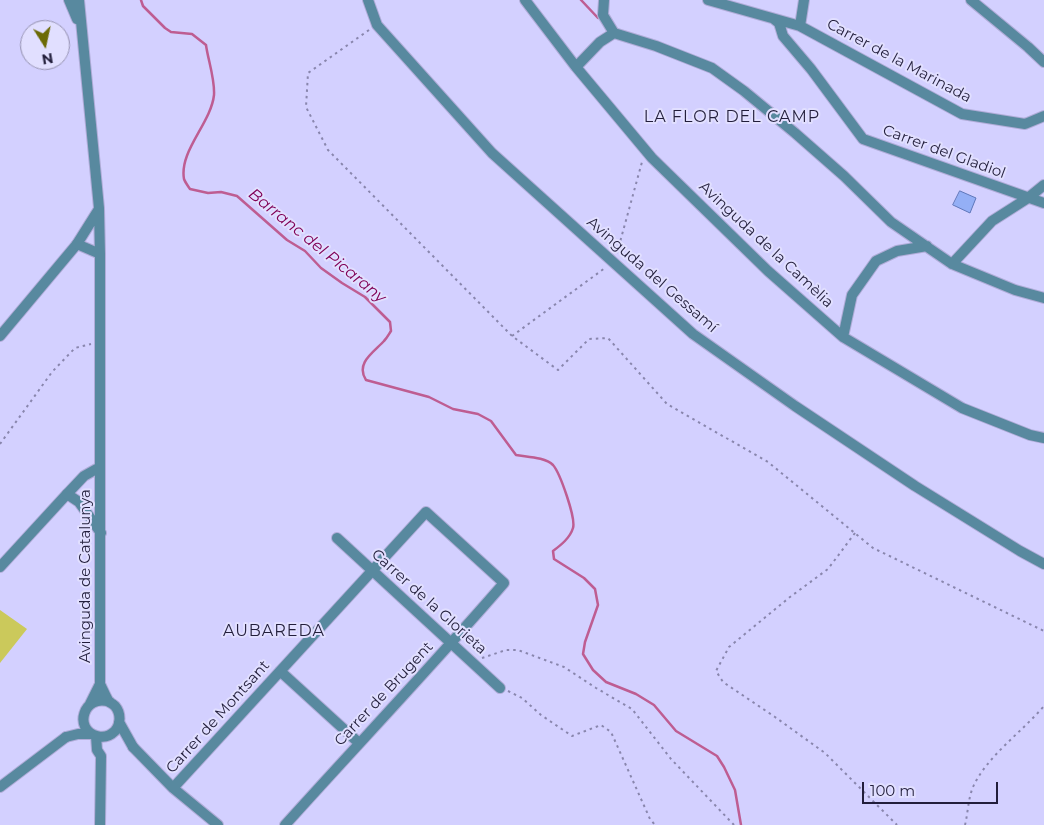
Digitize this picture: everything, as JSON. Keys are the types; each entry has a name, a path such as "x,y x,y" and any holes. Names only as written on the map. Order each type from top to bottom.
{"street":[{"path":"69,0 82,32"},
{"name":"Avinguda de Catalunya","path":"79,0 99,208 100,684"},
{"name":"Avinguda del Gessamí","path":"368,0 377,25 492,153 693,334 795,406 914,486 1020,552 1044,564"},
{"name":"Avinguda de la Camèlia","path":"525,0 576,67 652,158 768,271 843,337 962,408 1030,435 1044,438"},
{"path":"604,0 603,15 614,34 656,46 712,68 744,91 795,133 844,176 891,222 952,264 1015,290 1044,298"},
{"name":"Carrer de la Marinada","path":"708,0 800,26 962,114 1025,124 1044,116"},
{"path":"800,26 804,0"},
{"path":"971,0 1044,62"},
{"name":"Carrer del Gladiol","path":"774,19 779,23 783,36 811,69 863,139 1044,203"},
{"path":"576,67 600,42 614,34"},
{"path":"952,264 992,221 1028,198 1044,184"},
{"path":"0,336 77,244 99,208"},
{"path":"77,244 100,254"},
{"path":"843,337 852,295 876,261 897,251 927,246"},
{"path":"0,567 84,476 100,467"},
{"path":"79,502 84,476"},
{"path":"67,494 79,502 101,533"},
{"name":"Carrer de Montsant","path":"174,788 426,512 504,583"},
{"name":"Carrer de la Glorieta","path":"337,538 497,686"},
{"name":"Carrer de Brugent","path":"285,825 452,643 504,583"},
{"path":"280,671 359,743"},
{"path":"100,684 110,702 118,711 120,722 133,746 174,788 218,825"},
{"path":"100,684 83,715 83,721 87,730 93,735 97,750 101,756"},
{"path":"90,704 100,700 110,702"},
{"path":"0,787 66,737 83,721"},
{"path":"100,825 101,756 111,734 120,722"},
{"path":"66,737 78,734 111,734 133,746"}],"path":[{"path":"377,25 308,73 306,107 328,150 512,336 558,370 589,339 608,338 666,404 768,462 873,548 1044,631"},
{"path":"0,444 52,372 76,348 100,342"},
{"path":"855,533 828,569 790,597 729,647 716,671 723,682 825,753 896,825"},
{"path":"472,661 506,650 518,650 564,667 632,709 671,759 734,825"},
{"path":"497,686 522,698 541,715 572,736 601,725 611,732 650,819 655,825"},
{"path":"965,825 972,789 979,777 989,763 1031,722 1044,706"}],"shaded area":[{"path":"0,610 27,629 0,663"}],"building":[{"path":"960,191 976,198 970,213 953,205"}],"waterway":[{"name":"Barranc del Picarany","path":"141,0 143,6 165,28 171,32 192,34 206,45 214,95 212,106 186,158 184,179 190,189 208,193 221,192 237,196 287,240 305,251 321,268 365,297 390,322 391,331 389,335 364,363 363,374 366,380 429,397 453,409 478,414 491,421 516,455 541,459 553,465 567,496 573,523 570,535 553,551 554,559 584,578 595,589 598,605 585,642 583,654 593,670 606,682 636,694 654,705 676,731 717,756 735,790 741,825"},
{"path":"581,0 598,18"}],"district":[{"name":"LA FLOR DEL CAMP","path":"732,117"},
{"name":"AUBAREDA","path":"274,631"}]}
